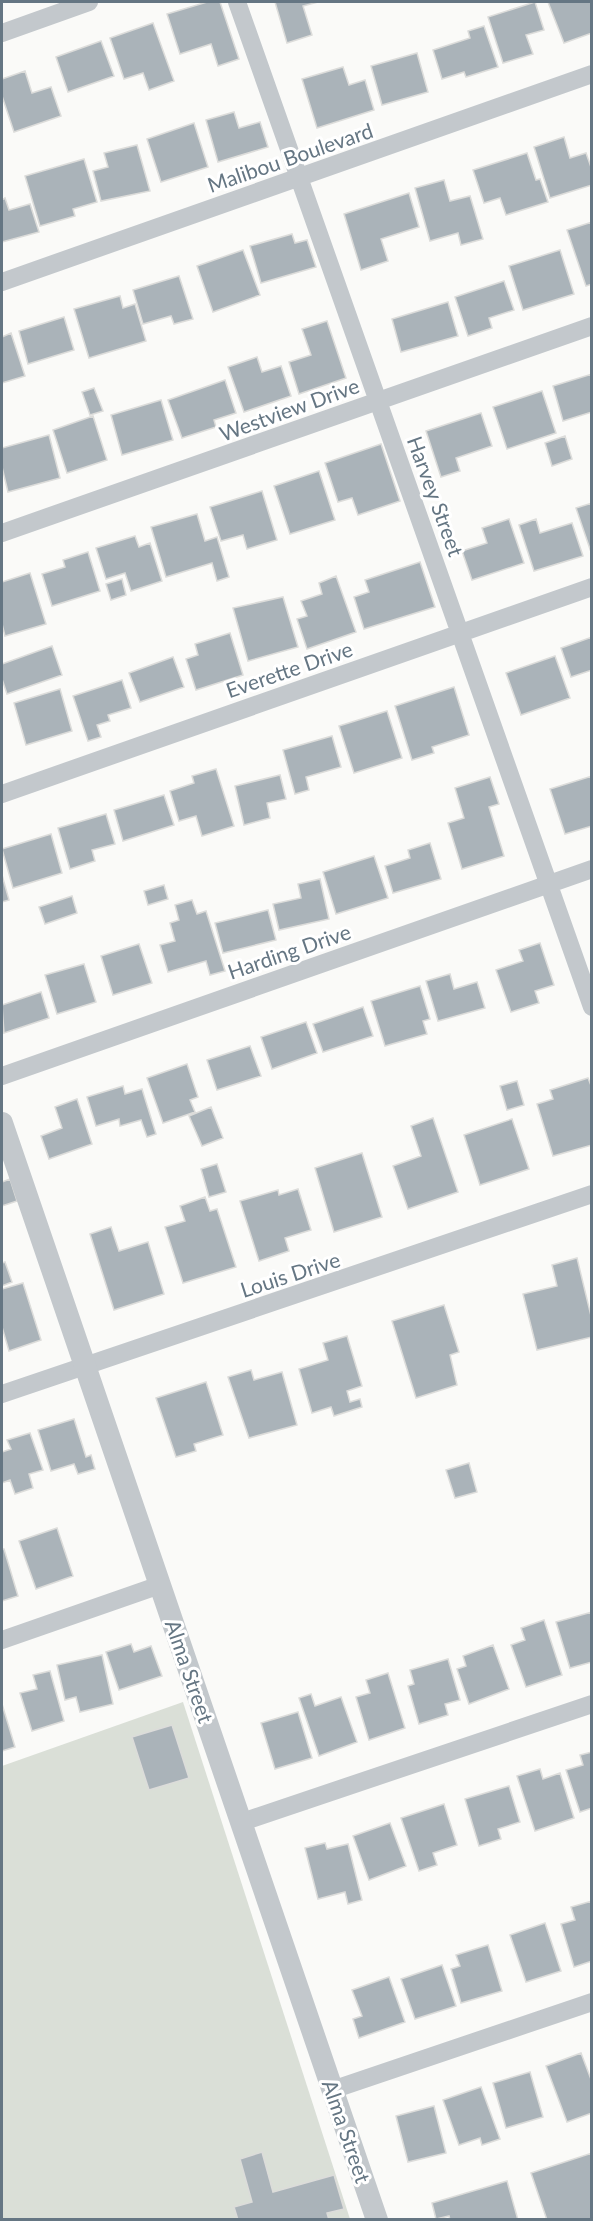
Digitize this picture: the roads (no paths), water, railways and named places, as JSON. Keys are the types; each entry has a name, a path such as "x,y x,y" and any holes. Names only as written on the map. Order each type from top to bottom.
{"street":[{"path":"2,33 89,2"},
{"name":"Harvey Street","path":"237,2 591,1007"},
{"name":"Malibou Boulevard","path":"2,282 298,177 368,155 591,74"},
{"name":"Westview Drive","path":"2,533 591,326"},
{"name":"Everette Drive","path":"2,794 591,587"},
{"name":"Harding Drive","path":"2,1076 591,869"},
{"name":"Alma Street","path":"2,1123 377,2220"},
{"name":"Louis Drive","path":"2,1394 591,1194"},
{"path":"2,1640 160,1585"},
{"path":"242,1822 591,1704"},
{"path":"333,2090 591,2002"}]}
